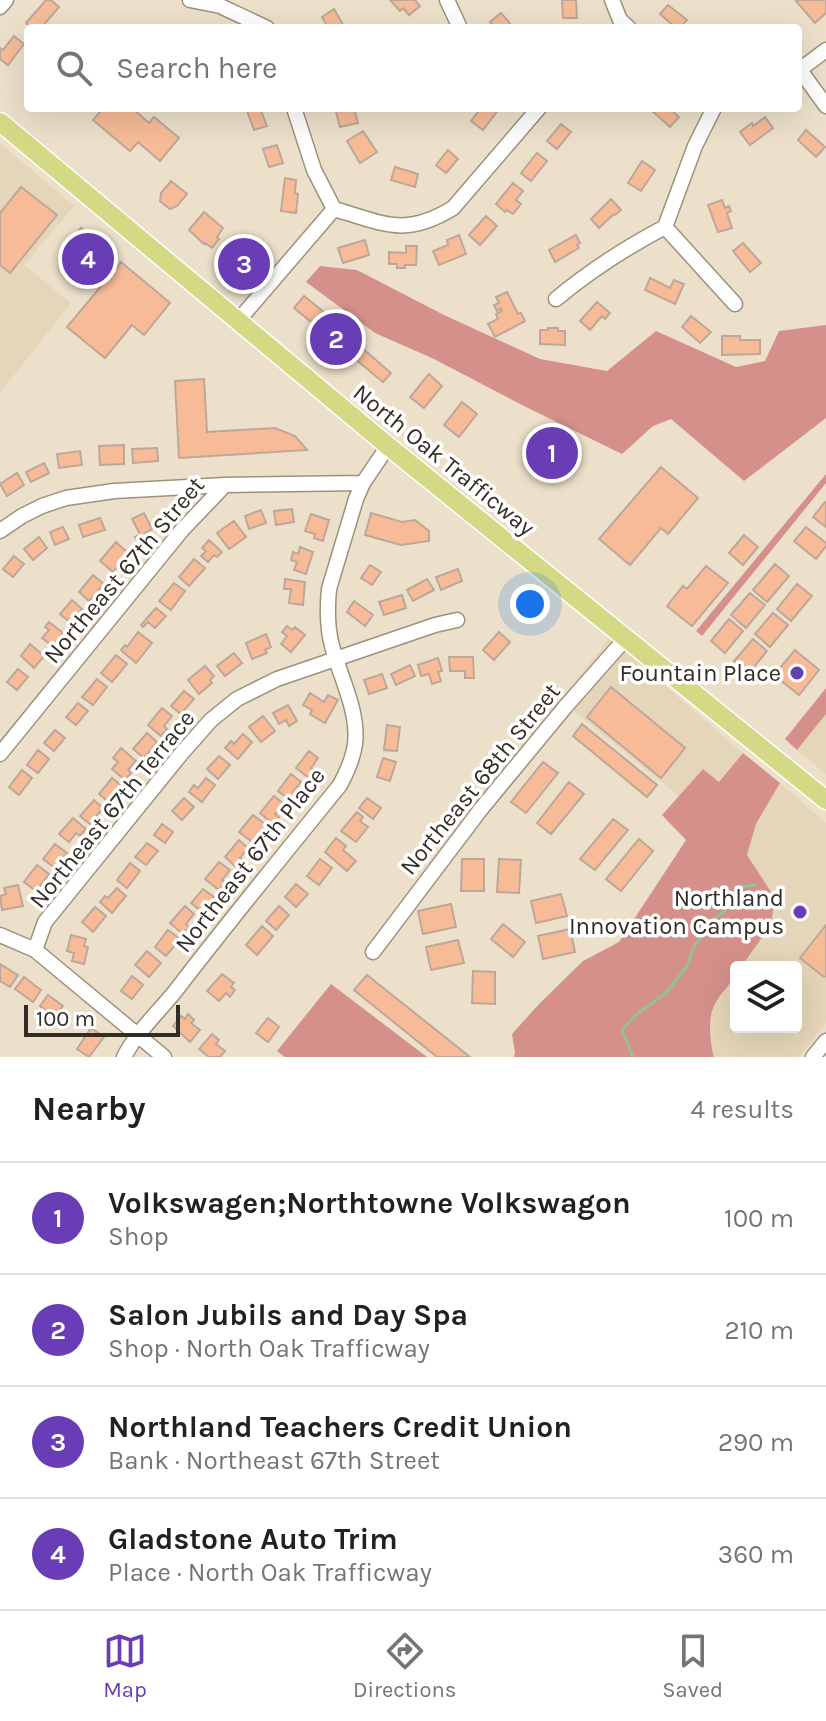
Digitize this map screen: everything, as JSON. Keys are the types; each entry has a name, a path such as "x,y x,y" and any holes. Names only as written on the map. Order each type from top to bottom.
{"main road":[{"name":"North Oak Trafficway","path":"0,122 388,446 826,800"}],"street":[{"path":"0,7 6,0"},
{"path":"190,0 220,6 258,24"},
{"path":"447,0 458,24"},
{"path":"612,0 621,24"},
{"path":"802,68 826,50"},
{"path":"802,74 826,106"},
{"path":"295,112 314,170 334,209 394,226 425,222 453,208 533,112"},
{"path":"556,299 585,274 665,227 695,146 712,112"},
{"path":"237,322 334,209"},
{"path":"665,227 735,304"},
{"name":"Northeast 67th Place","path":"124,1057 138,1034 340,785 352,761 356,741 354,720 338,659 333,651 327,605 347,528 363,483 388,446"},
{"name":"Northeast 67th Street","path":"0,754 182,530 225,485 363,483"},
{"path":"0,531 32,511 66,498 114,491 225,485"},
{"name":"Northeast 67th Terrace","path":"35,950 45,922 181,754 211,720 237,699 267,683 457,620"},
{"name":"Northeast 68th Street","path":"373,952 491,797 626,638"},
{"path":"0,935 35,950 164,1057"},
{"path":"813,1057 826,1041"}],"shaded area":[{"path":"0,143 74,206 24,265 71,303 0,393"},
{"path":"320,266 357,270 444,315 540,359 607,371 656,331 736,367 765,361 779,331 826,325 826,418 744,481 671,419 653,426 622,454 434,359 375,333 306,282"},
{"path":"826,474 826,483 702,636 696,631"},
{"path":"610,638 743,753 719,782 703,769 679,796 560,700"},
{"path":"826,688 826,714 797,750 785,739"},
{"path":"826,714 826,774 797,750"},
{"path":"743,753 780,783 756,824 747,855 775,898 771,925 745,961 730,961 730,982 711,1017 714,1057 514,1057 512,1034 583,961 619,942 686,840 662,815 703,769 719,782"},
{"name":"Northland Innovation Campus","path":"780,783 826,823 826,1023 799,1057 714,1057 710,1046 712,1008 730,982 730,1033 802,1033 802,961 745,961 771,924 775,898 747,855 756,824"},
{"path":"331,984 427,1057 285,1057 277,1051"}],"building":[{"path":"46,0 59,7 44,24 26,23"},
{"path":"390,0 415,0 420,6 409,15 403,8 400,11"},
{"path":"562,0 576,0 577,18 563,18"},
{"path":"798,0 826,0 826,13 815,23"},
{"path":"668,5 687,20 684,24 671,24 660,14"},
{"path":"334,9 343,24 326,24 322,17"},
{"path":"501,13 510,24 492,24 490,22"},
{"path":"14,36 24,44 8,65 0,59 0,48 3,50"},
{"path":"100,112 137,112 149,123 154,117 179,138 160,161 138,142 130,151 93,120"},
{"path":"247,112 262,112 267,126 254,130"},
{"path":"336,112 355,112 358,123 340,127"},
{"path":"478,112 497,112 483,130 471,121"},
{"path":"653,112 673,112 679,117 670,127"},
{"path":"765,117 773,128 750,145 740,132"},
{"path":"561,124 571,132 557,149 547,141"},
{"path":"806,130 825,147 816,157 798,140"},
{"path":"363,131 377,152 360,163 347,141"},
{"path":"277,145 283,163 269,167 263,149"},
{"path":"448,150 458,159 446,173 436,165"},
{"path":"537,153 547,161 531,181 521,173"},
{"path":"642,161 655,170 641,191 628,183"},
{"path":"395,167 418,174 415,187 391,180"},
{"path":"285,178 296,180 296,213 281,211"},
{"path":"171,181 187,194 170,209 160,201 161,193"},
{"path":"513,183 523,191 516,200 521,204 513,214 496,204"},
{"path":"21,187 57,215 10,273 0,265 0,213"},
{"path":"611,199 621,210 599,228 591,219"},
{"path":"722,200 725,208 729,206 731,211 727,213 732,228 718,232 708,205"},
{"path":"204,212 223,228 212,248 189,230"},
{"path":"486,216 497,226 480,245 469,235"},
{"path":"81,228 106,250 83,278 70,267 84,251 71,240"},
{"path":"459,235 466,254 439,265 433,251 448,245 447,240"},
{"path":"576,235 579,248 555,262 549,250"},
{"path":"365,240 369,255 343,263 338,248"},
{"path":"743,243 761,263 750,272 733,251"},
{"path":"406,246 417,246 416,265 397,268 397,264 389,264 389,252 406,253"},
{"path":"241,251 257,265 247,277 231,263"},
{"path":"121,262 170,303 144,335 132,325 105,358 67,327"},
{"path":"650,278 670,288 674,280 684,284 675,304 645,290"},
{"path":"507,292 525,321 495,337 488,324 498,319 496,314 502,311 501,308 497,311 494,305 499,303 496,297"},
{"path":"304,296 325,313 315,325 294,308"},
{"path":"597,302 610,313 605,319 602,316 590,330 580,321"},
{"path":"691,316 711,332 700,343 682,327"},
{"path":"331,327 348,341 341,350 324,336"},
{"path":"540,330 565,331 565,345 540,344"},
{"path":"722,336 760,340 760,354 722,355"},
{"path":"362,348 391,373 383,382 354,358"},
{"path":"429,374 442,386 424,408 410,397"},
{"path":"204,379 207,432 275,428 295,436 307,450 179,458 175,381"},
{"path":"462,402 477,414 459,437 444,425"},
{"path":"541,430 578,461 566,474 554,465 550,470 533,456 537,450 530,444"},
{"path":"124,445 124,464 100,465 99,446"},
{"path":"157,448 158,461 133,463 132,449"},
{"path":"80,451 82,465 59,468 57,454"},
{"path":"44,463 49,473 31,482 26,472"},
{"path":"661,467 698,498 668,534 661,528 630,565 599,539"},
{"path":"17,473 24,485 7,496 0,484"},
{"path":"826,503 826,527 813,517"},
{"path":"292,509 294,522 276,525 274,511"},
{"path":"261,510 266,523 249,529 245,516"},
{"path":"144,513 152,529 145,533 148,540 139,545 135,537 140,534 132,519"},
{"path":"371,513 402,522 415,520 429,531 429,541 401,545 365,535"},
{"path":"311,514 329,520 323,541 305,531"},
{"path":"100,518 105,530 83,537 79,525"},
{"path":"234,521 246,537 229,549 217,533"},
{"path":"63,527 69,539 55,545 50,532"},
{"path":"806,527 826,543 816,559 794,541"},
{"path":"744,535 758,547 743,565 729,553"},
{"path":"39,537 47,548 33,560 24,549"},
{"path":"209,540 222,552 208,562 201,556 206,551 202,548"},
{"path":"116,542 128,553 113,572 100,561"},
{"path":"300,547 313,552 306,574 294,570 297,562 291,560 293,552 298,554"},
{"path":"14,556 24,564 13,577 3,569"},
{"path":"194,559 205,568 189,586 179,577"},
{"path":"775,564 789,576 767,602 753,590"},
{"path":"370,565 381,572 372,585 361,578"},
{"path":"706,566 728,583 692,626 667,606 683,586 687,589"},
{"path":"458,569 462,581 441,590 436,577"},
{"path":"93,575 104,584 89,601 79,592"},
{"path":"285,579 305,582 303,605 289,603 291,589 284,589"},
{"path":"427,579 434,590 413,601 407,590"},
{"path":"174,583 185,591 171,610 159,601"},
{"path":"797,584 812,596 791,621 777,609"},
{"path":"750,593 765,605 746,628 731,615"},
{"path":"402,595 406,608 384,615 379,602"},
{"path":"72,600 82,609 71,623 60,614"},
{"path":"354,601 373,615 365,626 347,612"},
{"path":"156,608 166,616 155,628 148,622 143,627 141,625"},
{"path":"773,613 788,625 770,647 755,634"},
{"path":"729,619 743,631 725,653 711,641"},
{"path":"49,622 63,633 53,646 42,638 49,630 45,627"},
{"path":"287,626 292,630 295,627 305,635 291,652 281,644 287,636 282,632"},
{"path":"138,632 152,643 136,663 121,650"},
{"path":"499,632 510,642 494,660 483,650"},
{"path":"266,634 271,647 265,650 267,653 252,659 246,643"},
{"path":"753,639 767,651 749,673 734,661"},
{"path":"30,644 44,656 34,668 21,656"},
{"name":"Fountain Place","path":"795,650 819,670 799,695 774,675"},
{"path":"234,653 242,663 225,676 217,666"},
{"path":"116,655 127,664 112,682 101,673"},
{"path":"449,657 473,657 474,678 465,678 465,671 450,671"},
{"path":"438,658 441,681 432,684 429,674 421,676 418,665"},
{"path":"410,665 415,676 396,685 391,674"},
{"path":"205,666 214,676 210,680 212,683 199,694 188,680"},
{"path":"18,669 28,677 17,690 7,682"},
{"path":"382,674 387,688 369,694 364,680"},
{"path":"97,679 107,687 93,705 82,697"},
{"path":"611,687 685,748 661,778 587,717"},
{"path":"184,691 194,699 181,714 171,706"},
{"path":"310,693 324,702 328,695 338,700 325,723 310,714 312,710 303,705"},
{"path":"78,703 88,711 76,725 66,717"},
{"path":"288,705 297,721 289,726 286,720 279,724 273,713"},
{"path":"162,708 172,716 161,736 148,725"},
{"path":"263,716 275,731 261,742 249,727"},
{"path":"582,724 657,785 647,797 573,736"},
{"path":"387,725 400,727 397,751 384,750"},
{"path":"55,730 65,738 54,751 44,743"},
{"path":"147,733 157,742 144,758 133,749"},
{"path":"243,734 252,742 238,759 225,748"},
{"path":"121,748 136,761 128,770 131,773 125,780 112,769 118,762 113,758"},
{"path":"38,750 49,759 38,773 27,765"},
{"path":"309,751 318,758 311,768 315,771 309,778 296,768"},
{"path":"219,756 230,765 218,779 207,769"},
{"path":"383,758 396,762 390,781 377,777"},
{"path":"543,762 558,773 526,813 511,802"},
{"path":"22,770 32,778 19,795 9,787"},
{"path":"291,774 301,782 293,792 296,794 291,801 278,791"},
{"path":"112,778 122,786 109,802 99,794"},
{"path":"206,778 215,785 202,802 189,792 194,785 198,788"},
{"path":"569,782 584,794 551,834 537,823"},
{"path":"274,796 284,804 275,814 279,817 273,824 260,813"},
{"path":"184,798 194,807 182,820 172,811"},
{"path":"367,798 381,808 373,819 359,808"},
{"path":"94,800 103,808 90,824 80,816"},
{"path":"357,812 363,817 360,821 368,827 356,842 341,831"},
{"path":"253,815 266,825 256,845 239,832"},
{"path":"73,818 86,829 80,836 76,833 69,842 59,834"},
{"path":"613,819 628,830 595,870 580,859"},
{"path":"162,824 173,832 165,843 154,835"},
{"path":"336,838 346,846 343,850 356,861 347,871 325,852"},
{"path":"639,839 653,851 621,891 606,879"},
{"path":"239,840 248,848 237,868 225,857"},
{"path":"147,843 158,851 146,865 135,857"},
{"path":"55,844 67,853 55,868 43,859"},
{"path":"320,859 332,868 319,885 307,876"},
{"path":"462,859 484,859 484,891 461,891"},
{"path":"499,859 521,860 519,893 497,892"},
{"path":"219,862 230,870 219,890 205,879"},
{"path":"130,863 140,871 127,888 117,880"},
{"path":"37,865 49,874 36,891 24,882"},
{"path":"296,884 308,894 296,907 285,897"},
{"path":"18,885 23,906 2,910 0,896 6,894 4,888"},
{"path":"117,888 126,896 112,913 100,902"},
{"path":"203,889 214,897 202,912 191,903"},
{"path":"561,894 567,916 536,923 531,901"},
{"path":"451,904 456,927 423,934 418,911"},
{"path":"185,906 194,914 183,934 170,923"},
{"path":"279,906 289,915 276,930 266,921"},
{"path":"95,907 106,916 93,932 82,922"},
{"path":"503,924 525,942 513,957 491,939"},
{"path":"826,925 826,975 824,977 800,958"},
{"path":"262,926 273,936 257,955 246,945"},
{"path":"570,929 575,952 543,959 538,936"},
{"path":"168,930 180,939 166,956 155,947"},
{"path":"71,935 86,939 84,946 88,947 84,964 72,961 74,953 67,951"},
{"path":"458,940 464,963 431,970 426,947"},
{"path":"147,951 161,963 149,977 135,965"},
{"path":"0,964 18,975 10,987 0,981"},
{"path":"473,971 495,972 495,1004 472,1003"},
{"path":"222,974 234,983 231,987 235,990 230,997 226,993 219,1001 207,991"},
{"path":"367,975 470,1057 437,1057 354,990"},
{"path":"132,976 143,985 132,999 121,991"},
{"path":"24,977 41,990 33,1002 15,989"},
{"path":"48,995 63,1006 54,1017 40,1006"},
{"path":"188,1014 194,1020 191,1023 200,1030 190,1042 173,1026 181,1016 185,1019"},
{"path":"268,1018 279,1027 268,1042 256,1033"},
{"path":"91,1028 104,1037 89,1057 77,1049"},
{"path":"212,1034 219,1040 216,1044 225,1051 220,1057 209,1057 199,1049"}],"waterway":[{"path":"633,1057 622,1030 636,1015 667,992 687,966 693,949 712,920 725,911 733,893 745,886 755,885"}],"place":[{"name":"Gladstone Auto Trim","path":"88,259"},
{"name":"Northland Teachers Credit Union","path":"244,264"},
{"name":"Salon Jubils and Day Spa","path":"336,339"},
{"name":"Volkswagen;Northtowne Volkswagon","path":"552,453"},
{"name":"Fountain Place","path":"797,673"},
{"name":"Northland Innovation Campus","path":"800,912"}]}
